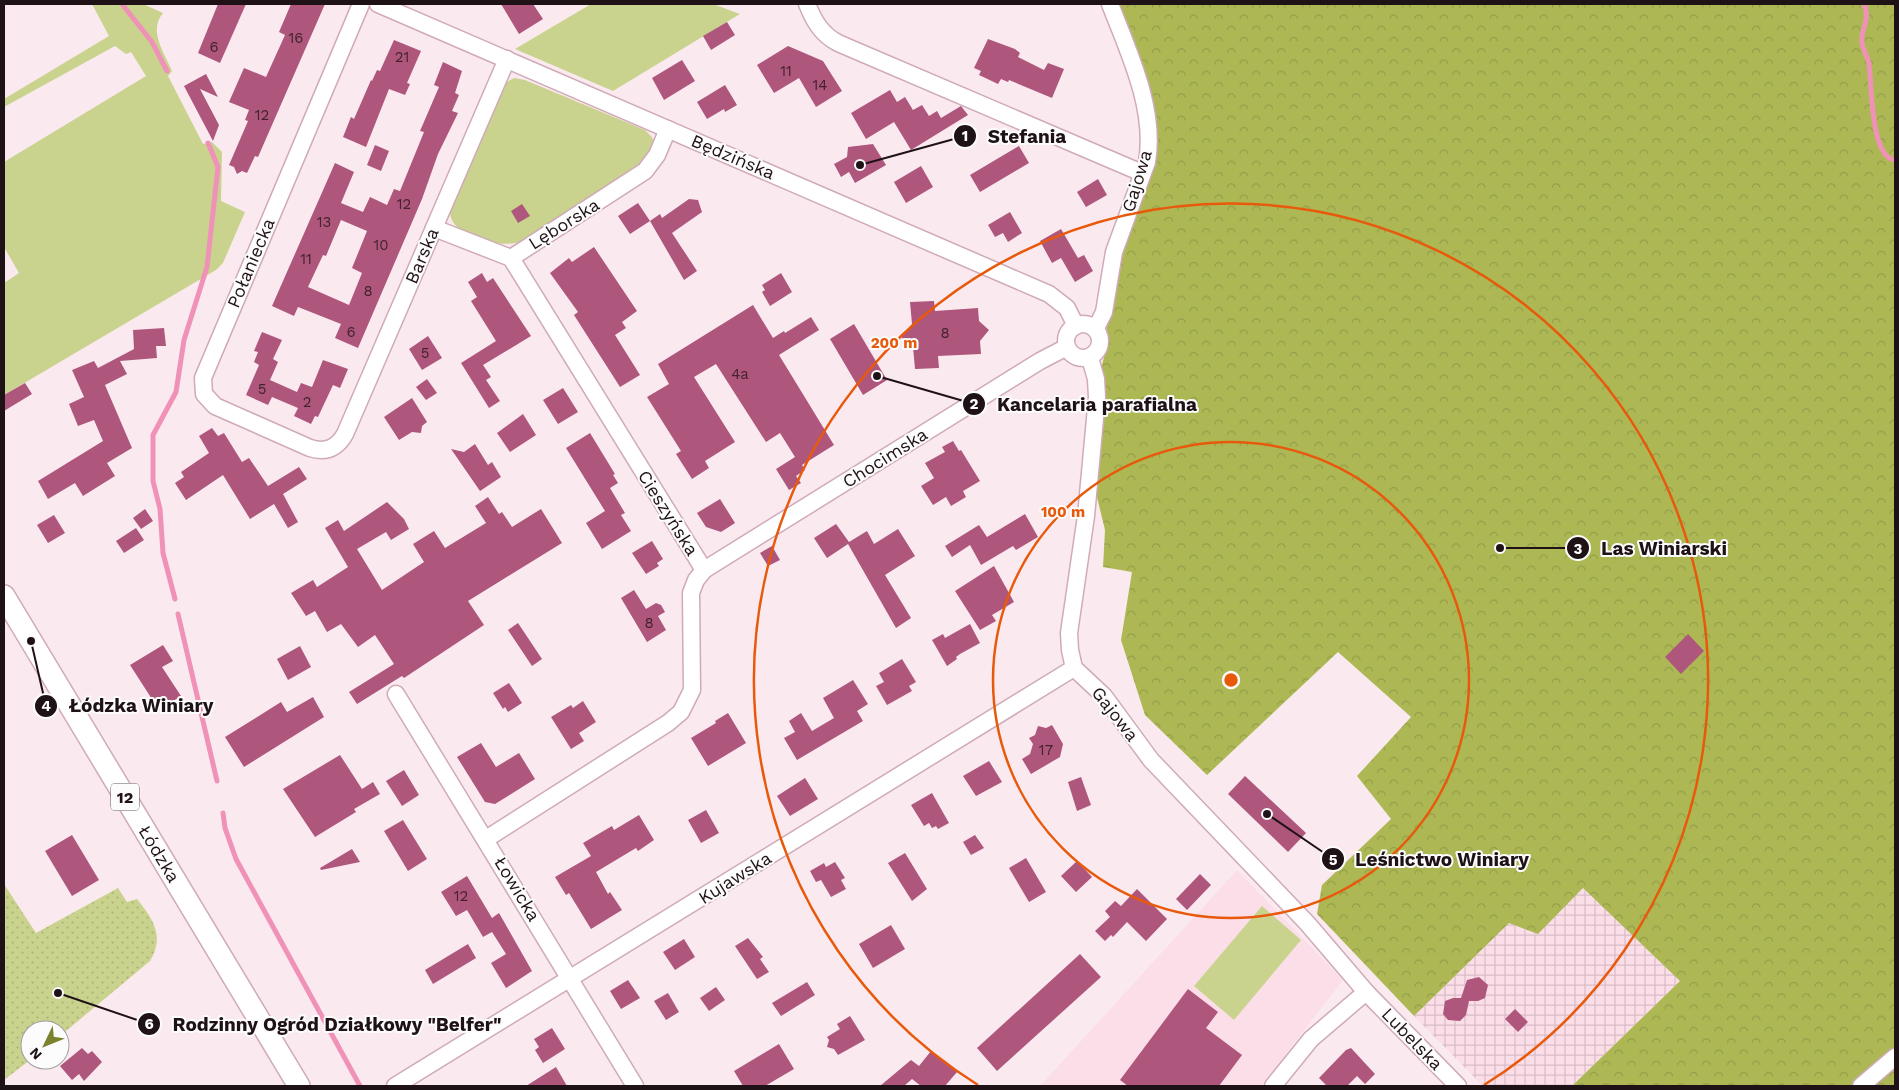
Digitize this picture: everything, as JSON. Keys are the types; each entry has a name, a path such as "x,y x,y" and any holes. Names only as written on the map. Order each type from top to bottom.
{"main road":[{"name":"Łódzka","path":"4,596 299,1086"}],"street":[{"name":"Połaniecka","path":"331,449 310,448 215,406 204,394 203,378 361,4"},
{"name":"Będzińska","path":"378,4 1049,294 1067,308 1076,326"},
{"path":"807,4 817,26 830,39 1142,173"},
{"name":"Gajowa","path":"1096,328 1104,312 1114,252 1149,150 1148,123 1131,60 1110,4"},
{"name":"Barska","path":"331,449 346,434 507,60"},
{"name":"Lęborska","path":"434,228 511,258 646,171 652,164 668,129"},
{"name":"Cieszyńska","path":"486,839 668,723 681,712 692,690 691,593 696,580 704,570 511,258"},
{"path":"1086,324 1096,328 1100,345 1090,358 1078,358 1067,347 1066,337 1076,326 1086,324"},
{"name":"Chocimska","path":"704,570 1040,361 1067,347"},
{"path":"1074,668 1069,633 1086,516 1097,397 1096,379 1090,358"},
{"name":"Gajowa","path":"1074,668 1104,696 1135,740 1171,782 1307,923 1366,992"},
{"name":"Kujawska","path":"395,1086 1074,668"},
{"name":"Łowicka","path":"396,694 635,1086"},
{"path":"1273,1086 1311,1039 1366,992"},
{"name":"Lubelska","path":"1366,992 1458,1086"},
{"path":"1861,1086 1895,1057"}],"shaded area":[{"path":"1563,869 1680,981 1572,1086 1483,1086 1414,1016"},
{"path":"1237,870 1343,980 1261,1086 1040,1086"}],"green space":[{"path":"92,4 143,4 163,13 157,27 157,34 172,71 168,76 203,144 212,142 222,152 221,201 245,212 223,263 216,270 4,395 4,283 19,273 4,247 4,162 146,76 131,52 126,54 115,46 4,107 4,99 109,36"},
{"path":"591,4 713,4 740,14 613,91 515,49"},
{"path":"1119,4 1895,4 1895,1086 1572,1086 1680,981 1583,888 1538,934 1509,923 1414,1016 1317,914 1322,885 1391,819 1357,776 1411,717 1338,652 1207,775 1145,715 1121,640 1132,572 1103,567 1105,530 1096,493 1105,392 1102,365 1108,341 1106,324 1120,260 1152,169"},
{"path":"514,78 525,80 645,130 652,137 654,144 643,162 634,170 522,241 503,244 468,235 452,221 450,212 502,88 505,83"},
{"path":"4,884 36,933 118,888 127,902 137,899 152,921 157,936 157,944 150,961 70,1028 70,1020 20,1020 20,1068 4,1080"},
{"path":"1262,906 1301,940 1234,1020 1194,986"}],"building":[{"path":"218,4 246,4 220,63 198,53"},
{"path":"291,4 325,4 258,157 255,156 247,173 242,171 237,174 234,167 229,165 248,121 245,120 249,110 229,102 244,68 266,77 285,35 279,32"},
{"path":"501,4 533,4 543,19 519,34"},
{"path":"727,22 735,35 711,50 703,36"},
{"path":"988,39 1015,49 1020,53 1018,57 1044,70 1048,63 1064,69 1052,98 1009,80 1008,82 1001,79 998,84 979,75 981,71 974,68"},
{"path":"394,40 421,51 407,83 410,84 405,95 389,89 366,147 343,137 351,117 354,119 371,80 377,70 380,71"},
{"path":"788,46 823,61 842,91 816,107 799,78 774,93 757,65"},
{"path":"682,60 695,81 664,100 652,78"},
{"path":"443,62 462,71 455,93 459,95 452,111 458,113 438,154 422,199 358,348 335,338 341,324 298,307 294,316 272,306 335,163 354,172 341,203 363,212 370,197 387,205 394,189 400,191 424,132 420,131 439,87 434,85","holes":["341,220 367,231 352,268 362,273 349,305 308,287 323,255 326,256"]},
{"path":"206,74 218,97 200,89 219,125 213,141 184,86"},
{"path":"725,85 737,105 725,112 724,109 707,119 697,102"},
{"path":"890,90 897,102 905,97 913,110 922,105 929,116 937,111 941,118 961,106 968,115 911,150 894,122 866,139 851,113"},
{"path":"873,144 886,165 855,183 849,172 841,177 834,164 847,157 848,147"},
{"path":"375,145 389,151 381,171 367,165"},
{"path":"1019,146 1029,163 980,192 970,175"},
{"path":"921,166 933,187 906,203 894,182"},
{"path":"1098,179 1107,195 1086,207 1077,192"},
{"path":"689,199 698,200 702,212 672,233 697,271 684,280 650,221 660,214 662,218"},
{"path":"638,203 650,221 630,234 618,216"},
{"path":"522,204 530,216 518,223 511,211"},
{"path":"1010,212 1022,233 1008,242 1003,233 995,237 988,225"},
{"path":"1061,229 1078,258 1084,255 1093,271 1075,282 1061,258 1052,263 1040,241"},
{"path":"594,247 637,311 622,322 626,328 615,335 640,375 620,387 574,315 578,312 550,273 569,258 572,262"},
{"path":"482,273 487,282 493,278 531,336 483,365 491,377 486,380 500,401 489,408 461,363 496,341 471,301 477,297 468,282"},
{"path":"781,273 792,292 770,306 762,292 765,290 762,285"},
{"path":"934,301 935,311 978,308 979,321 989,330 980,341 981,354 938,356 939,368 915,369 913,347 901,337 912,324 910,302"},
{"path":"753,305 773,338 811,317 819,330 779,355 834,445 802,465 805,470 796,476 801,483 789,490 776,469 795,457 780,433 766,442 716,364 694,377 735,442 705,461 709,468 692,479 676,454 681,451 647,397 669,384 658,364"},
{"path":"854,324 887,380 863,395 830,339"},
{"path":"164,328 166,346 156,346 157,358 120,361 127,374 105,385 132,448 107,463 115,476 83,496 75,483 48,499 38,481 103,441 94,420 78,426 69,404 84,397 72,370 94,361 98,368 134,349 133,330"},
{"path":"262,332 282,340 273,359 278,362 270,380 297,392 301,383 312,387 323,360 348,369 340,388 333,385 318,417 315,416 311,424 294,416 298,408 272,397 268,405 246,395 259,365 254,362 258,352 254,351"},
{"path":"428,336 442,358 422,370 409,349"},
{"path":"427,379 437,393 426,400 416,387"},
{"path":"25,383 32,394 4,411 4,395"},
{"path":"563,388 578,412 558,424 543,400"},
{"path":"412,398 427,422 422,426 421,433 412,432 399,440 384,417"},
{"path":"523,414 536,435 510,452 497,433"},
{"path":"212,428 218,436 224,433 242,462 249,458 268,486 299,467 307,479 283,494 298,522 288,528 274,504 250,519 223,475 186,500 175,483 184,477 181,472 209,453 199,436"},
{"path":"590,433 615,474 613,475 618,483 610,488 625,513 621,515 631,531 602,549 586,523 605,511 566,448"},
{"path":"953,441 959,451 961,450 980,481 963,491 966,497 951,506 946,497 933,505 921,486 934,478 925,463 945,452 942,447"},
{"path":"475,444 488,465 492,462 501,477 480,491 451,449 464,452"},
{"path":"488,497 499,514 502,512 512,527 541,509 562,543 468,601 484,625 404,678 402,676 357,704 349,692 394,664 375,635 358,647 341,624 327,632 315,611 306,616 291,593 313,580 317,587 348,567 325,528 338,520 344,531 387,502 404,519 409,529 391,540 386,532 357,549 382,590 424,562 413,544 434,531 445,548 486,523 475,506"},
{"path":"720,499 735,523 721,532 706,527 697,513"},
{"path":"145,509 153,521 141,529 133,518"},
{"path":"1025,514 1038,537 1016,550 1013,546 981,565 970,545 952,557 945,546 979,525 987,537"},
{"path":"54,515 65,533 48,543 37,525"},
{"path":"836,524 849,542 867,531 874,544 898,529 915,556 885,575 911,618 896,628 848,544 827,558 814,538"},
{"path":"136,528 144,540 124,553 116,541"},
{"path":"652,541 663,559 657,563 659,566 646,574 632,553"},
{"path":"772,546 780,560 768,566 760,553"},
{"path":"994,566 1014,602 992,615 996,621 980,630 955,591"},
{"path":"634,590 646,609 656,603 661,605 665,612 658,616 666,630 647,642 621,598"},
{"path":"518,623 542,659 532,666 508,630"},
{"path":"970,624 980,643 960,654 956,657 957,659 947,666 932,640 943,634 945,638"},
{"path":"1688,634 1704,651 1681,674 1665,657"},
{"path":"163,645 173,661 162,667 181,696 159,710 130,665"},
{"path":"300,646 311,667 288,680 277,659"},
{"path":"902,659 916,682 909,686 912,691 887,705 876,686 884,682 879,673"},
{"path":"853,680 868,704 857,711 863,721 797,760 784,738 795,732 789,721 801,713 812,731 834,718 823,698"},
{"path":"509,683 522,703 508,712 505,707 503,709 493,693"},
{"path":"313,697 324,717 244,767 225,737 281,702 287,712"},
{"path":"583,701 596,722 579,733 584,741 571,749 551,717 571,705 573,708"},
{"path":"728,713 746,743 708,766 691,738 716,723 715,721"},
{"path":"1052,725 1063,744 1060,757 1031,774 1022,759 1030,754 1033,744 1029,738 1035,735 1038,726 1046,728"},
{"path":"481,743 496,767 519,753 535,779 495,804 485,802 457,757"},
{"path":"340,755 362,789 373,782 380,794 354,809 356,812 315,837 283,789"},
{"path":"989,761 1002,782 976,796 963,776"},
{"path":"404,770 419,795 402,806 386,781"},
{"path":"1245,776 1306,833 1288,852 1228,794"},
{"path":"1081,777 1091,805 1077,811 1068,782"},
{"path":"805,778 818,799 790,816 777,796"},
{"path":"932,793 949,823 938,829 936,826 932,828 929,823 924,826 911,805"},
{"path":"706,810 719,833 701,843 688,820"},
{"path":"639,815 654,840 638,851 636,848 596,872 608,894 610,892 622,910 591,929 569,893 566,895 555,877 591,856 583,843 612,826 614,830"},
{"path":"403,820 427,859 408,871 384,831"},
{"path":"72,835 99,880 72,896 45,851"},
{"path":"975,835 984,848 971,855 963,842"},
{"path":"352,849 360,862 321,870 320,868"},
{"path":"905,853 927,889 912,901 888,863"},
{"path":"1026,858 1046,892 1029,902 1009,868"},
{"path":"1077,861 1092,877 1076,892 1061,876"},
{"path":"835,862 845,878 841,880 846,889 831,897 821,880 816,882 810,871 824,863 826,867"},
{"path":"1200,874 1211,885 1187,910 1176,899"},
{"path":"467,876 492,918 499,913 532,971 506,988 491,963 506,954 492,932 483,937 467,910 456,916 441,892"},
{"path":"1137,889 1167,919 1146,941 1127,922 1113,937 1111,935 1105,941 1095,931 1110,917 1105,911 1115,901 1121,906"},
{"path":"891,925 905,949 873,968 859,944"},
{"path":"748,938 763,957 760,959 769,972 757,979 735,946"},
{"path":"684,939 695,957 675,970 663,952"},
{"path":"468,944 476,958 433,984 425,970"},
{"path":"1080,954 1101,977 997,1071 977,1048"},
{"path":"1479,977 1488,985 1485,998 1478,1001 1469,1001 1466,1015 1460,1021 1448,1020 1443,1014 1445,1001 1461,998 1467,980"},
{"path":"628,980 640,998 621,1009 610,991"},
{"path":"807,982 815,995 781,1016 772,1003"},
{"path":"716,987 725,1000 709,1011 700,998"},
{"path":"1188,989 1218,1012 1206,1028 1242,1055 1219,1086 1128,1086 1120,1080"},
{"path":"668,993 679,1012 666,1020 654,1001"},
{"path":"1515,1009 1528,1022 1518,1032 1505,1019"},
{"path":"850,1016 865,1040 838,1055 834,1049 827,1047 829,1040 827,1037 840,1029 837,1024"},
{"path":"552,1028 565,1049 543,1063 535,1050 539,1047 534,1039"},
{"path":"779,1044 794,1069 765,1086 743,1086 734,1071"},
{"path":"82,1048 88,1054 92,1051 102,1062 84,1081 79,1074 72,1080 63,1070 70,1070 70,1058"},
{"path":"1351,1048 1375,1074 1365,1084 1357,1076 1347,1086 1327,1086 1319,1078 1346,1050"},
{"path":"931,1051 957,1072 945,1086 921,1086 912,1079 904,1086 880,1086 911,1060 919,1066"},
{"path":"556,1067 567,1086 526,1086"}],"waterway":[{"path":"122,4 152,42 167,71"},
{"path":"1864,4 1866,18 1862,44 1869,64 1877,134 1881,147 1887,156 1895,160"},
{"path":"175,599 163,553 160,509 153,481 153,435 176,392 184,340 207,267 218,167 208,143"},
{"path":"178,614 217,781"},
{"path":"223,813 225,828 236,859 360,1086"}],"place":[{"name":"Stefania","path":"860,165"},
{"name":"Kancelaria parafialna","path":"877,376"},
{"name":"Las Winiarski","path":"1500,548"},
{"name":"Łódzka Winiary","path":"31,641"},
{"name":"Leśnictwo Winiary","path":"1267,814"},
{"name":"Rodzinny Ogród Działkowy \"Belfer\"","path":"58,993"}]}
